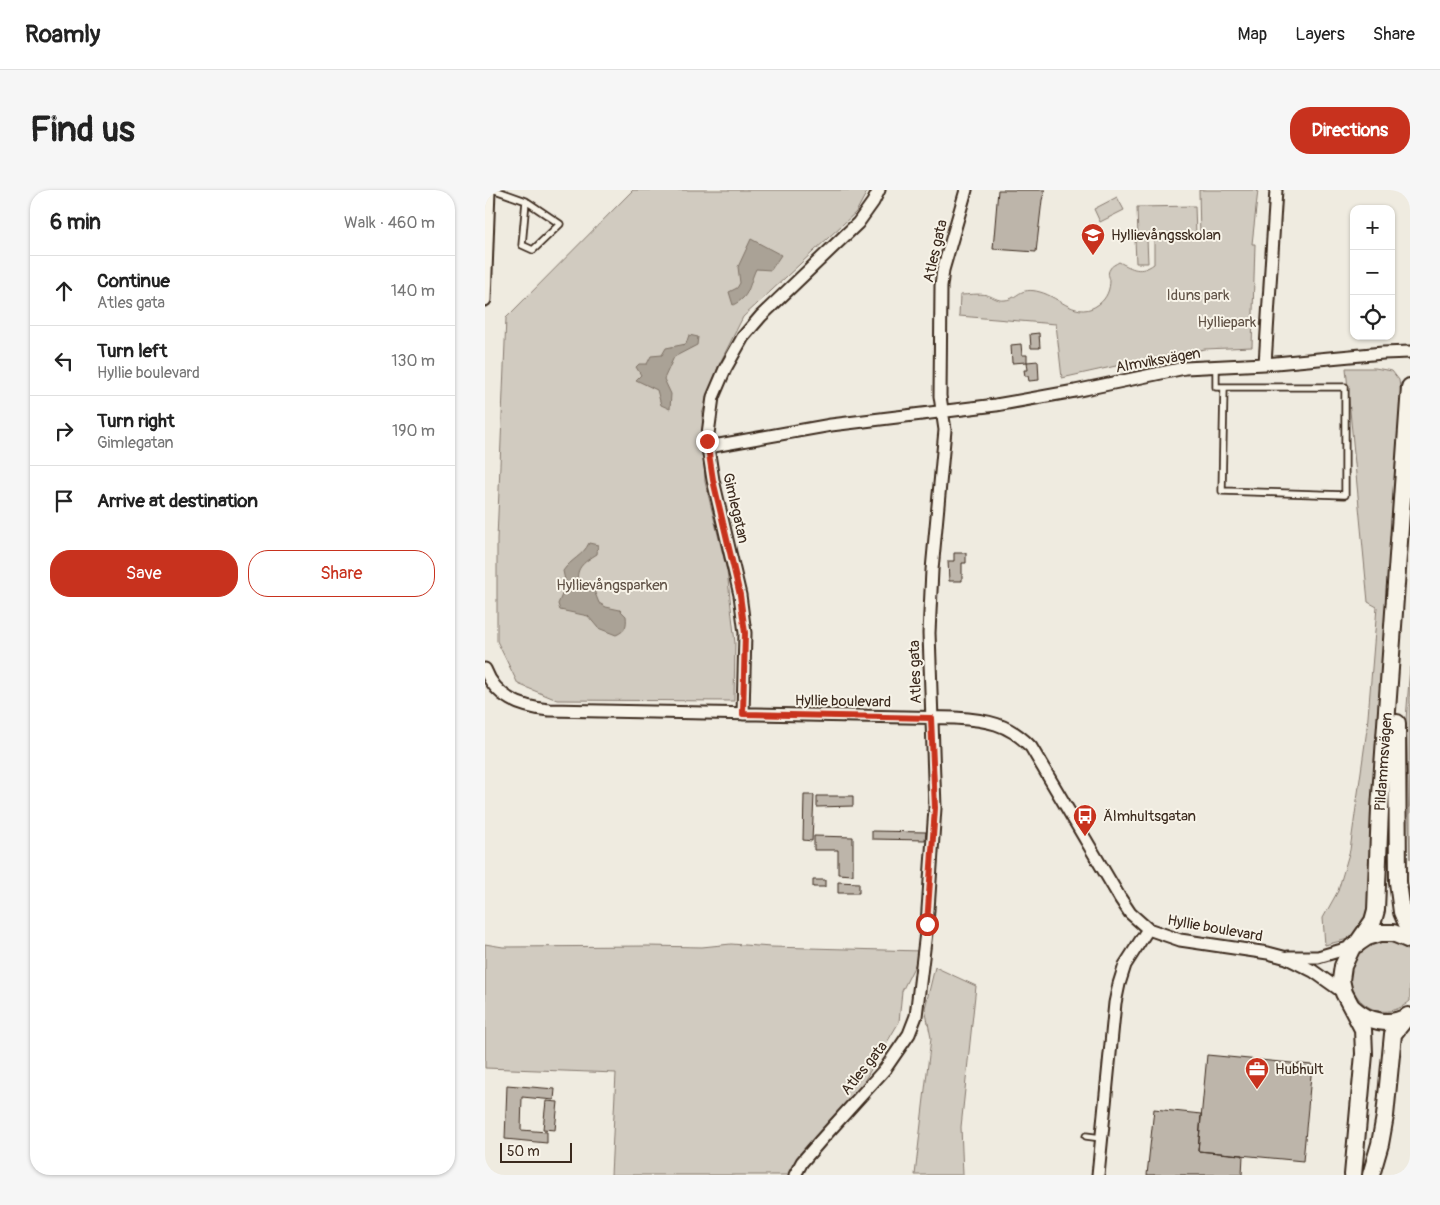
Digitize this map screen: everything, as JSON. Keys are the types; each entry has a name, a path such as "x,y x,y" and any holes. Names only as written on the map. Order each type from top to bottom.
{"main road":[{"name":"Pildammsvägen","path":"1353,1175 1364,1054 1363,1029 1347,998 1341,980 1343,966 1354,946 1374,920 1376,910 1380,810 1410,387"},
{"name":"Pildammsvägen","path":"1398,574 1396,781 1398,882 1401,912 1410,931"},
{"path":"1354,946 1367,937 1380,933 1393,933 1410,940"},
{"path":"1347,998 1359,1013 1375,1021 1393,1022 1407,1017"},
{"path":"1371,1175 1380,1144 1385,1116 1393,1034 1407,1017"}],"street":[{"path":"485,300 486,226 489,190"},
{"name":"Gimlegatan","path":"743,714 745,633 740,595 713,480 707,441 713,398 725,369 743,337 761,316 858,223 879,190"},
{"name":"Atles gata","path":"795,1175 802,1162 885,1069 909,1034 916,1016 927,924 935,808 931,718 930,623 932,570 945,430 940,386 941,286 943,270 967,190"},
{"path":"1265,364 1276,190"},
{"name":"Almviksvägen","path":"708,447 831,424 943,411 1075,391 1185,368 1265,364 1410,352"},
{"name":"Hyllie boulevard","path":"485,669 488,677 500,692 511,701 534,709 976,719 993,722 1008,728 1021,737 1041,761 1120,898 1130,913 1148,928 1180,940 1268,953 1287,958 1313,971 1347,998"},
{"path":"1098,1175 1115,1003 1125,965 1148,928"},
{"name":"Hyllie boulevard","path":"1287,958 1318,957 1354,946"}],"lane":[{"path":"495,190 526,201 560,224 533,250 521,245 526,201"},
{"path":"1216,366 1216,388 1224,388 1345,388 1345,495 1222,491 1224,388"},
{"path":"1086,1136 1101,1138"}],"green space":[{"name":"Hyllievångsparken","path":"633,190 868,190 856,212 743,317 718,367 702,414 705,482 727,571 735,643 734,701 557,700 518,684 497,641 497,539 506,318"},
{"name":"Iduns park","path":"1199,190 1258,190 1252,244 1255,244 1252,347 1205,349 1062,378 1056,324 959,316 960,295 984,294 1005,300 1027,291 1040,292 1076,309 1091,309 1102,302 1106,296 1110,283 1109,272 1114,265 1119,262 1136,269 1145,269 1154,264 1154,240 1200,238"},
{"path":"1117,197 1124,210 1100,222 1094,209"},
{"path":"1195,206 1196,236 1138,237 1137,207"},
{"path":"1135,239 1147,239 1148,263 1136,263"},
{"path":"1346,368 1375,368 1392,371 1399,380 1402,402 1371,895 1363,923 1348,939 1325,945 1323,918 1338,891 1350,850 1367,729 1377,607 1368,602"},
{"path":"1410,667 1410,859 1406,720"},
{"path":"1380,942 1396,943 1410,952 1410,1001 1395,1010 1380,1011 1367,1006 1357,997 1351,985 1350,972 1354,959 1367,947"},
{"path":"485,944 503,947 702,947 731,944 771,947 922,951 902,991 899,1022 860,1088 797,1160 790,1175 611,1175 616,1073 485,1068"},
{"path":"935,967 976,986 961,1127 963,1175 915,1175 931,1038 925,1008"}],"shaded area":[{"path":"751,239 781,255 771,270 756,269 746,294 739,302 733,305 729,292 737,288 740,283 738,267"},
{"path":"689,335 698,337 697,345 674,357 664,379 671,394 670,409 661,405 657,390 636,380 641,375 636,367 639,364 647,364 651,356 662,355 666,348 686,344"},
{"path":"589,543 598,545 597,554 580,568 578,582 593,588 599,603 606,607 620,610 626,616 625,627 622,632 616,635 598,628 588,616 560,610 558,604 566,585 563,571 584,551"}],"building":[{"path":"998,190 1045,190 1042,200 1036,252 993,249"},
{"path":"1039,333 1040,348 1031,348 1030,334"},
{"path":"1021,344 1022,355 1027,355 1027,362 1012,363 1011,345"},
{"path":"1038,361 1039,380 1029,381 1028,376 1025,376 1024,370 1028,370 1027,362"},
{"path":"954,553 966,553 966,563 962,563 962,581 949,581 948,561 954,561"},
{"path":"804,795 814,795 812,841 803,840"},
{"path":"817,796 853,796 853,806 817,807"},
{"path":"872,831 926,832 925,840 872,839"},
{"path":"814,836 853,837 853,875 838,874 838,850 814,850"},
{"path":"813,880 825,880 825,887 813,887"},
{"path":"838,882 859,883 859,893 838,893"},
{"name":"Hubhult","path":"1207,1055 1312,1065 1303,1161 1198,1151"},
{"path":"507,1085 555,1089 554,1100 522,1097 521,1130 547,1132 547,1143 505,1139"},
{"path":"546,1101 558,1102 555,1130 543,1129"},
{"path":"1154,1109 1201,1114 1198,1151 1243,1155 1242,1175 1147,1175"}],"place":[{"name":"Hyllievångsskolan","path":"1093,256"},
{"name":"Älmhultsgatan","path":"1085,837"},
{"name":"Hubhult","path":"1257,1090"}],"route":[{"path":"707,441 713,480 740,595 745,633 743,714 931,718 935,808 927,924"}],"park label":[{"name":"Hylliepark","path":"1227,322"}]}
